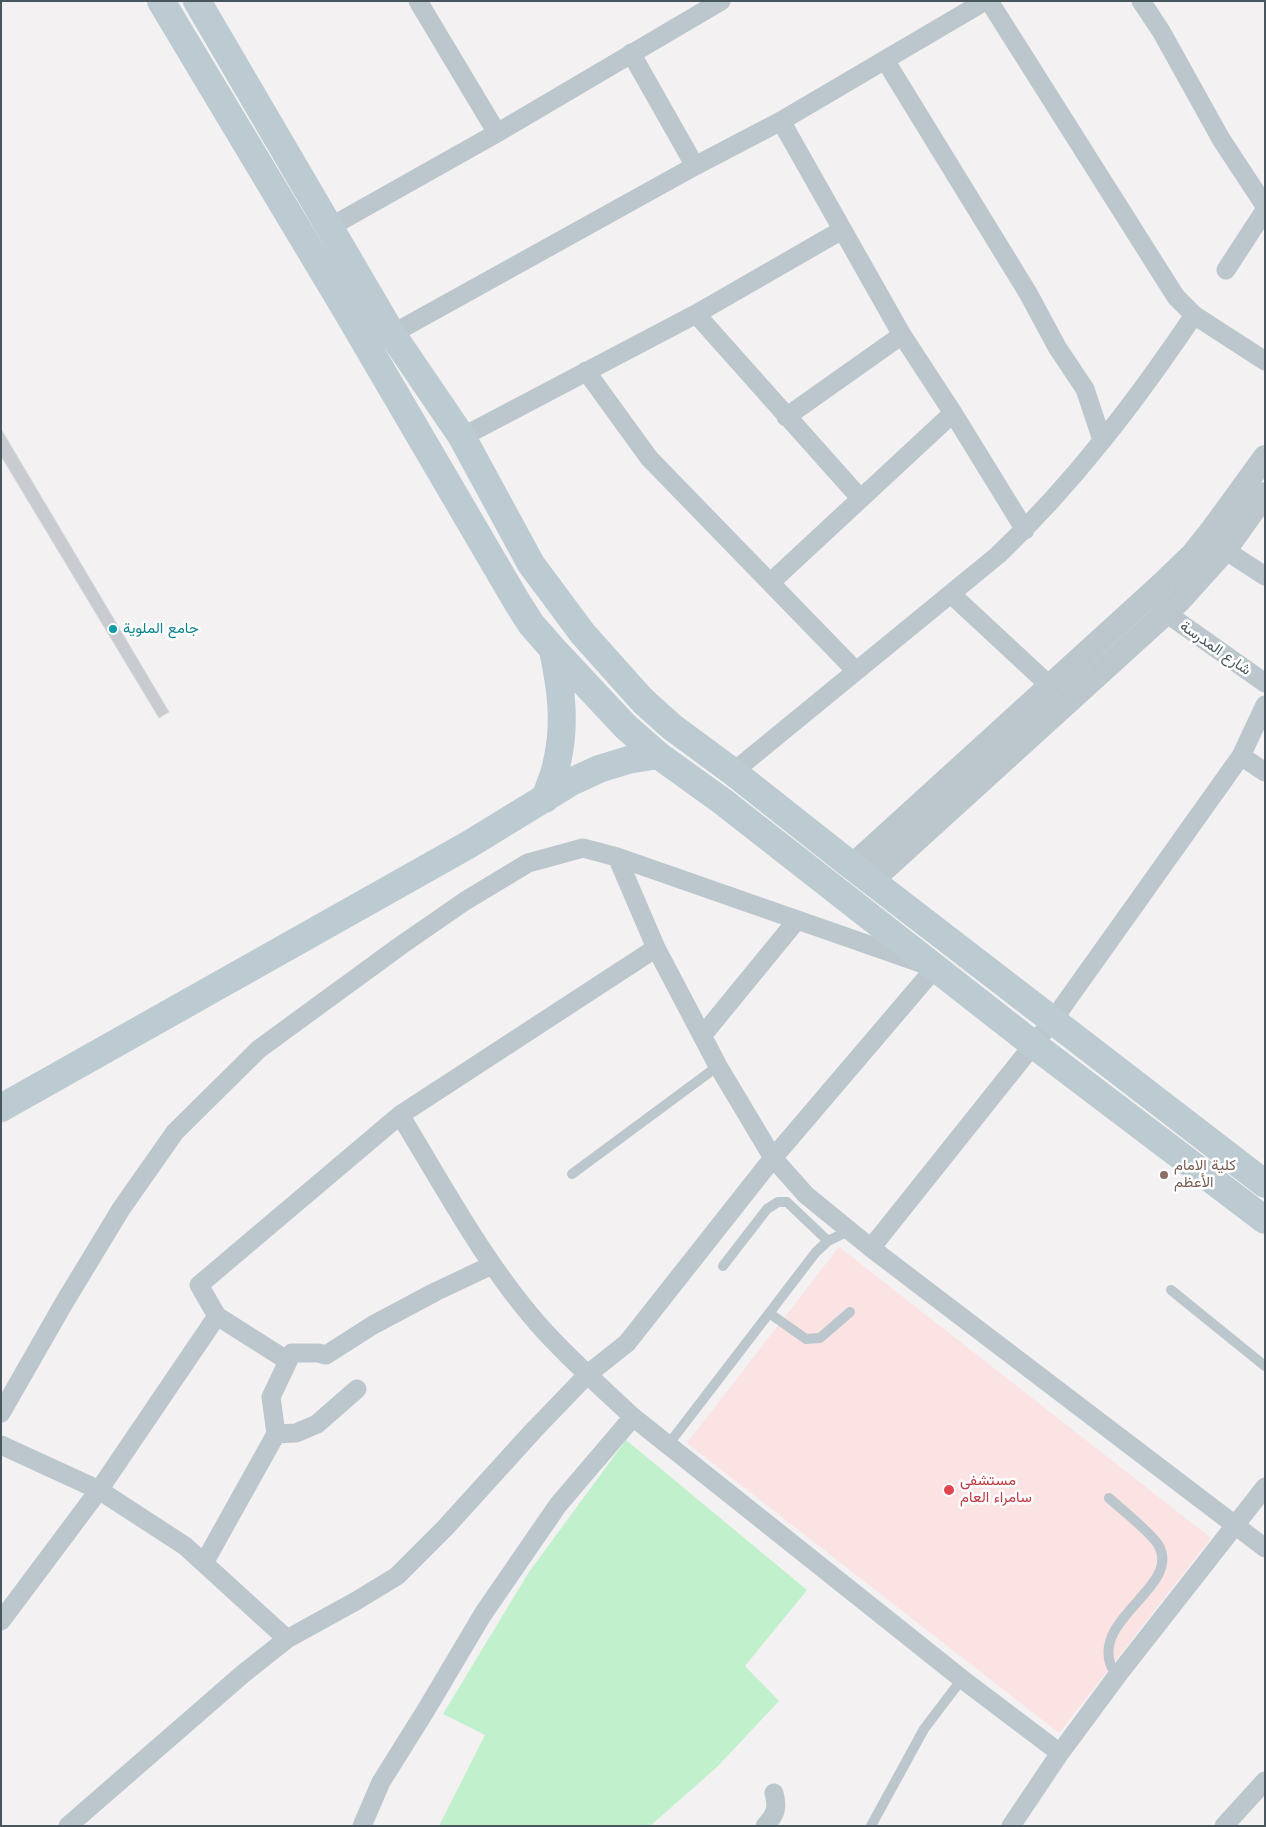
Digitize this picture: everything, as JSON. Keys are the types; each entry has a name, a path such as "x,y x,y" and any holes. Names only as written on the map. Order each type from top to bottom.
{"main road":[{"path":"161,1 345,308 517,602 552,648 626,727 658,755 722,801 1034,1045 1265,1220"},
{"path":"197,1 392,334 462,437 531,564 583,634 643,701 672,727 733,772 861,874 1265,1184"},
{"path":"454,495 484,478"},
{"path":"546,799 557,762 562,724 561,686 552,648"},
{"path":"1,1108 468,845 571,782 599,769 628,760 658,755"}],"street":[{"path":"418,1 496,133"},
{"path":"330,227 496,133 721,1"},
{"path":"392,334 695,166 781,121 985,1"},
{"path":"990,1 1176,297 1194,315 1265,361"},
{"path":"1140,1 1161,31 1221,139 1265,206"},
{"path":"631,53 695,166"},
{"path":"886,60 1023,285 1057,347 1085,389 1102,440"},
{"path":"781,121 902,334 954,412 1025,530"},
{"path":"1226,270 1265,210"},
{"path":"462,437 696,314 842,230"},
{"path":"696,314 860,498"},
{"path":"733,772 951,594 1025,530 1072,478 1102,440 1158,368 1194,315"},
{"path":"786,417 902,334"},
{"path":"586,371 649,458 856,671"},
{"path":"771,582 954,412"},
{"path":"861,874 1049,685 1192,555 1265,457"},
{"path":"861,874 1166,613 1205,574 1225,550 1265,494"},
{"path":"1225,550 1265,576"},
{"path":"1165,581 1163,603 1166,613"},
{"path":"951,594 1049,685"},
{"name":"شارع المدرسة","path":"1166,613 1265,684"},
{"path":"871,1248 1053,1020 1242,756 1265,705"},
{"path":"1242,756 1265,772"},
{"path":"1,1413 79,1277 121,1209 175,1132 259,1049 408,940 465,901 528,863 583,848 617,858 935,968 773,1158 627,1343 588,1374 445,1528 396,1576 287,1639 236,1679 68,1826"},
{"path":"617,858 656,948 718,1066 773,1158 806,1195 871,1248 1265,1548"},
{"path":"702,1036 798,920"},
{"path":"288,1361 217,1316 199,1286 400,1115 656,948"},
{"path":"400,1115 492,1265 538,1324 588,1374 633,1417 962,1679 1060,1753"},
{"path":"204,1563 276,1434 271,1397 292,1353 318,1352 326,1355 373,1325 435,1292 492,1265"},
{"path":"1,1621 99,1490 217,1316"},
{"path":"276,1434 296,1433 317,1424 357,1388"},
{"path":"362,1826 381,1782 483,1614 558,1505 633,1417"},
{"path":"1,1445 99,1490 185,1546 287,1639"},
{"path":"1011,1826 1060,1753 1265,1487"},
{"path":"1224,1826 1265,1781"},
{"path":"765,1826 774,1816 777,1802 774,1793"}],"lane":[{"path":"572,1174 718,1066"},
{"path":"723,1266 767,1209 778,1202 787,1202 828,1241"},
{"path":"668,1445 816,1252 828,1241 850,1230"},
{"path":"1171,1290 1265,1366"},
{"path":"769,1313 806,1339 820,1338 850,1312"},
{"path":"1109,1498 1159,1545 1164,1560 1156,1580 1113,1633 1109,1648 1110,1664 1118,1676"},
{"path":"871,1826 924,1730 962,1679"}],"shaded area":[{"name":"مستشفى سامراء العام","path":"839,1247 1211,1538 1059,1733 687,1443"}],"green space":[{"path":"626,1440 807,1590 745,1666 779,1701 717,1767 650,1826 439,1826 485,1735 443,1714 529,1572"}],"building":[{"path":"1,429 169,712 159,718 1,456"}],"place":[{"name":"جامع الملوية","path":"113,629"},
{"name":"كلية الامام الأعظم","path":"1164,1175"},
{"name":"مستشفى سامراء العام","path":"949,1490"}]}
